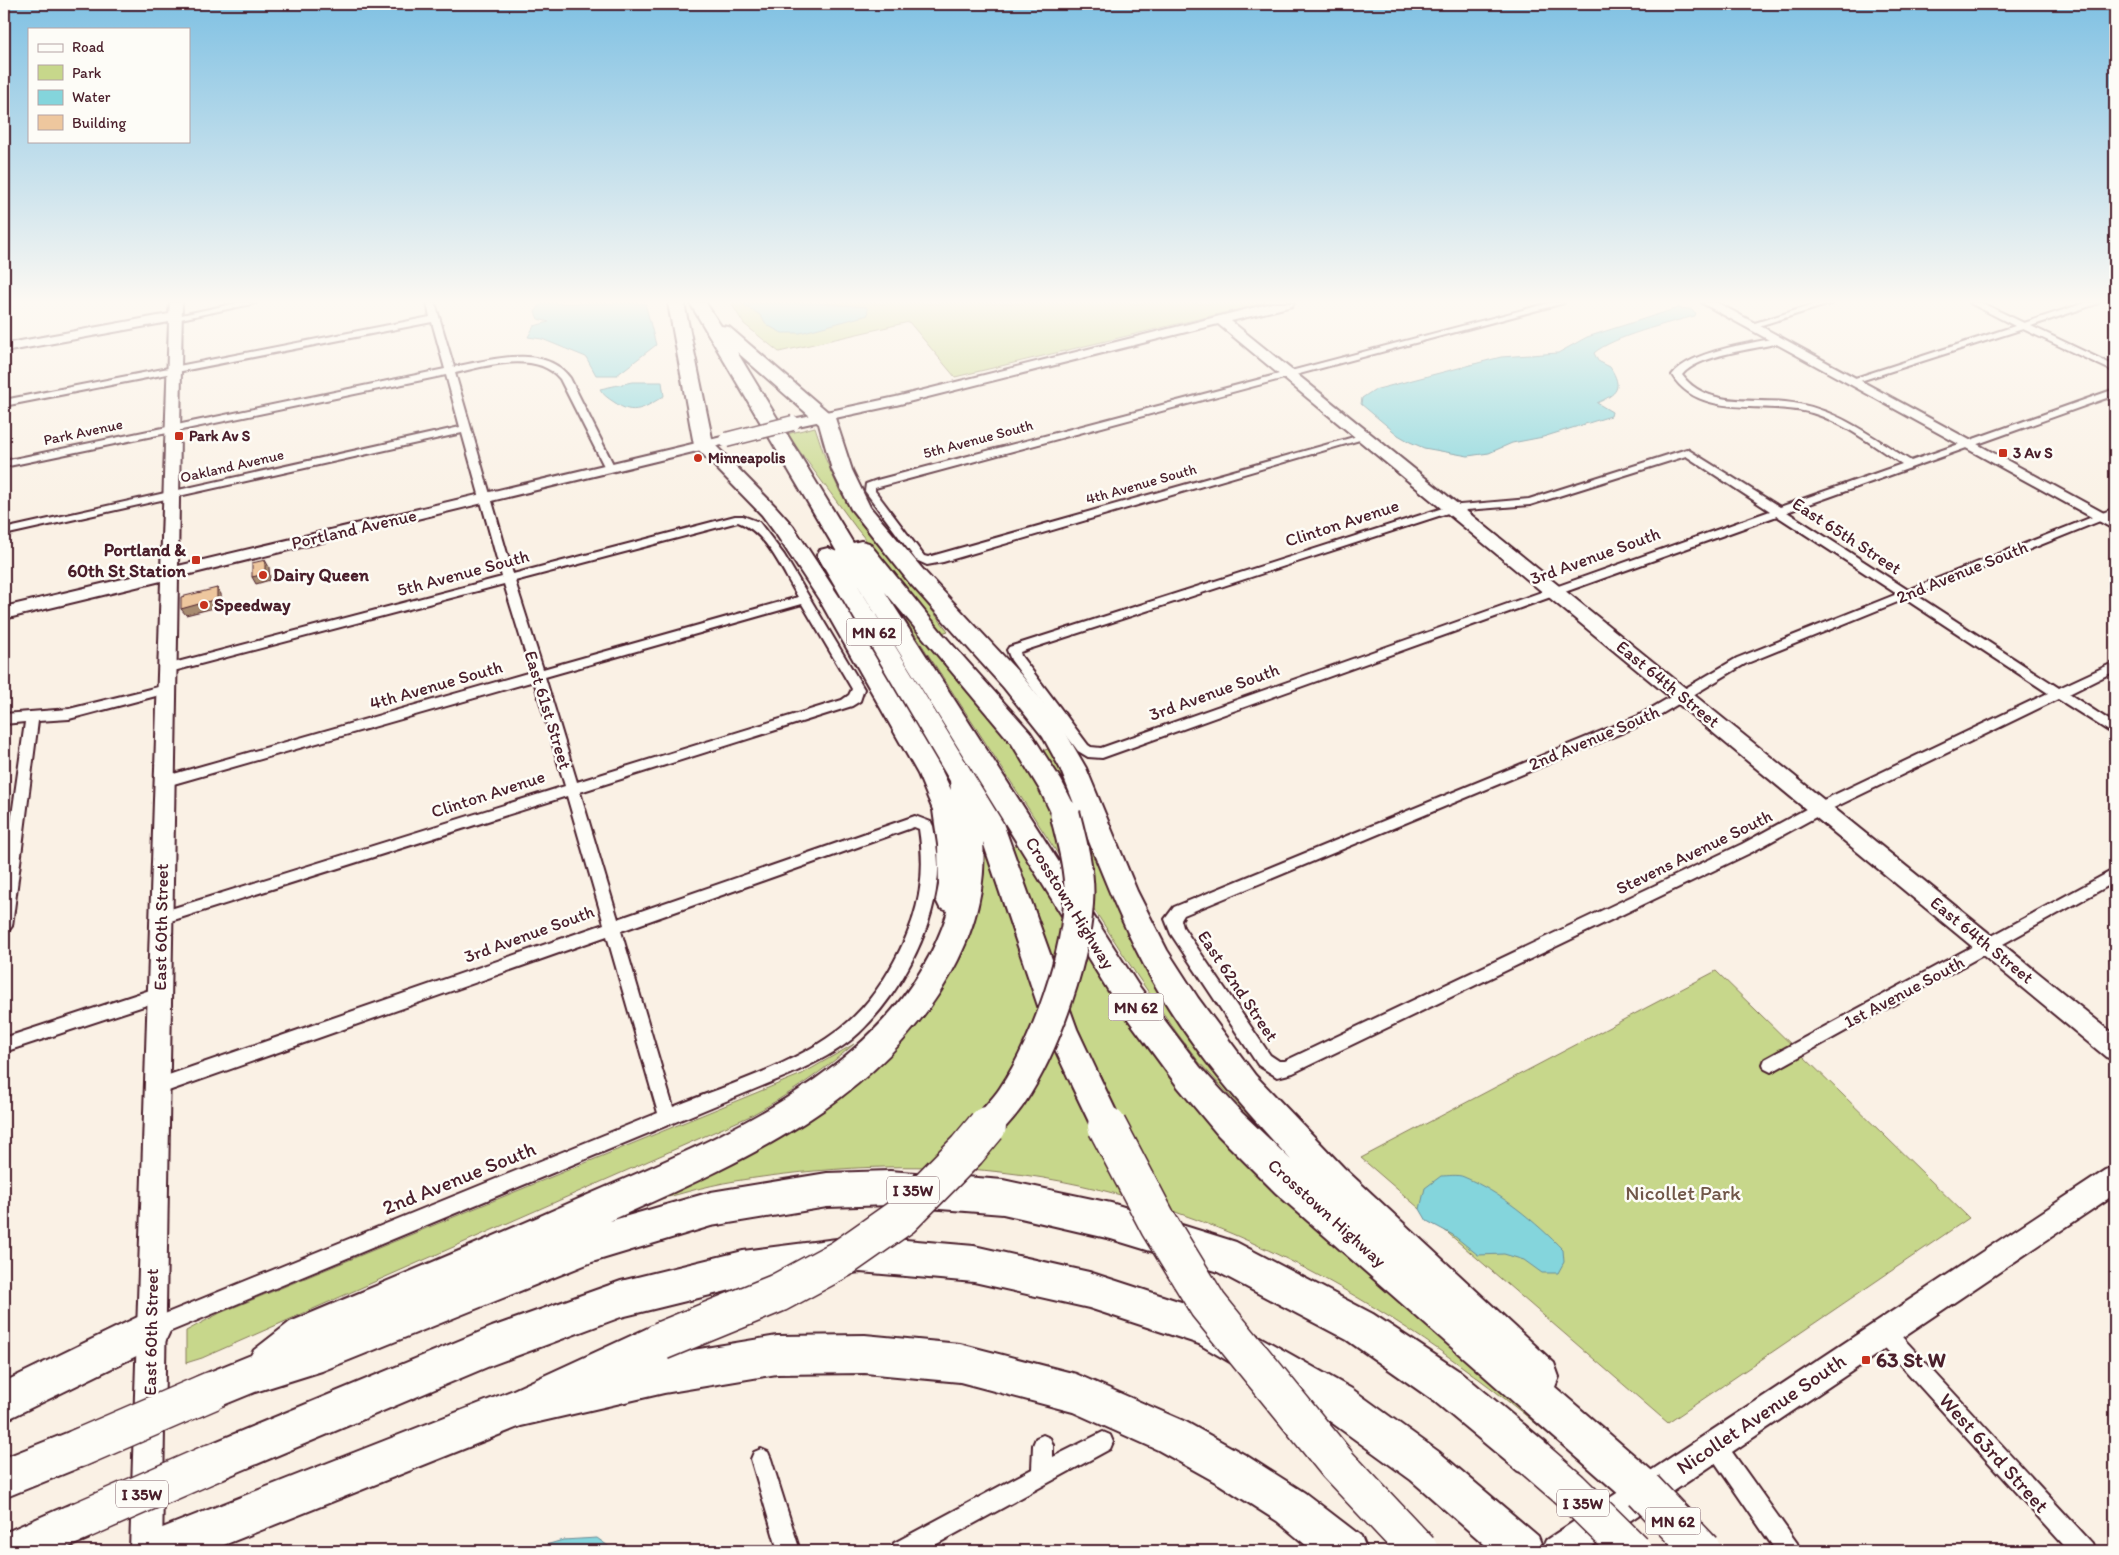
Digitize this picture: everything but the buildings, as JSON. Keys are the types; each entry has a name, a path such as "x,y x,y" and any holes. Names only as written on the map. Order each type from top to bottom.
{"highway":[{"path":"695,376 715,443 785,531 831,601 931,774 946,810 952,845 953,885 944,934 921,994"},
{"name":"Crosstown Highway","path":"725,376 790,476 810,492 1127,994 1189,1077 1230,1124 1288,1181 1587,1432 1610,1463 1644,1490 1702,1551"},
{"name":"Crosstown Highway","path":"736,376 790,476 963,781 980,806 999,847 1062,1030 1113,1139 1159,1225 1208,1305 1338,1466 1419,1551"},
{"path":"776,376 828,422 842,470 861,509 922,569 1052,731 1076,776 1123,892 1156,959 1186,1008 1244,1086 1332,1180 1587,1432"},
{"path":"790,476 816,490 934,638 1021,738 1048,779 1065,814"},
{"path":"157,1551 521,1407 662,1358 778,1292 841,1259 901,1217 967,1150 1012,1096 1043,1041 1070,956 1079,892 1074,850 1062,794 1052,766 1037,738 923,590 922,569"},
{"path":"254,1373 302,1335 587,1215 735,1144 812,1100 876,1050 921,994 947,952 965,904 972,863 971,831 963,781"},
{"name":"I 35W","path":"4,1478 254,1373 322,1352 592,1244 711,1209 827,1190 890,1188 1003,1197 1111,1220 1223,1255 1360,1327 1448,1386 1532,1457 1632,1551"},
{"name":"I 35W","path":"12,1551 311,1420 492,1346 621,1299 743,1269 860,1254 974,1264 1089,1290 1208,1328 1338,1403 1419,1462 1466,1500 1523,1551"},
{"path":"4,1402 152,1329"},
{"path":"662,1358 865,1354 960,1363 1076,1393 1172,1436 1233,1470 1291,1507 1346,1551"}],"street":[{"path":"4,403 141,376"},
{"name":"East 60th Street","path":"146,1551 174,376"},
{"name":"Park Avenue","path":"4,464 428,376"},
{"name":"East 61st Street","path":"451,376 485,498 667,1116"},
{"name":"Park Avenue","path":"563,376 610,468"},
{"name":"Portland Avenue","path":"4,613 821,416 896,401 998,376"},
{"name":"5th Avenue South","path":"870,486 1286,376"},
{"name":"East 64th Street","path":"1289,376 2115,1049"},
{"path":"1677,376 1683,383 1702,396 1717,401 1758,405 1784,404 1818,412 1910,465"},
{"path":"1845,376 1854,380 1868,376"},
{"path":"1846,376 2111,517"},
{"name":"3rd Avenue South","path":"1088,752 1102,753 2115,392"},
{"name":"Oakland Avenue","path":"4,532 466,429"},
{"name":"4th Avenue South","path":"922,569 939,560 1365,437"},
{"name":"Clinton Avenue","path":"1088,752 1021,664 1013,650 1453,508 1530,502 1687,452"},
{"name":"East 65th Street","path":"1687,452 2115,730"},
{"path":"870,486 870,491 880,506 920,558 922,569"},
{"name":"2nd Avenue South","path":"1178,911 1643,719 1683,696 1710,676 1741,661 1906,595 2111,517"},
{"name":"5th Avenue South","path":"4,720 69,714 166,679 509,579 739,518 755,524 780,557 804,599"},
{"name":"4th Avenue South","path":"164,782 804,599"},
{"name":"Clinton Avenue","path":"161,918 847,703 856,698 858,689 804,599"},
{"name":"Stevens Avenue South","path":"1287,1068 1747,848 1820,808 2115,666"},
{"path":"4,926 32,716"},
{"path":"4,820 18,816"},
{"name":"3rd Avenue South","path":"157,1087 612,925 915,821 926,826 930,847 930,883 918,928 900,966 854,1027 824,1050 785,1069"},
{"name":"1st Avenue South","path":"1771,1064 1990,946 2115,875"},
{"name":"East 62nd Street","path":"1178,911 1173,918 1176,929 1264,1060 1276,1069 1287,1068"},
{"path":"4,1045 138,999 159,994"},
{"name":"2nd Avenue South","path":"152,1329 785,1069"},
{"name":"Nicollet Avenue South","path":"1557,1551 2115,1179"},
{"name":"West 63rd Street","path":"1884,1332 2084,1551"},
{"path":"902,1551 1103,1442"},
{"path":"1043,1445 1043,1475"},
{"path":"1715,1445 1789,1551"},
{"path":"762,1459 789,1551"}],"green space":[{"path":"815,427 826,460 840,492 948,631 942,633 857,529 787,434"},
{"path":"911,619 1023,756 1052,748 1050,737 1117,891 1299,1163 1251,1119 1199,1062 1177,1033 1138,977 906,621"},
{"path":"1021,843 1128,1009 1572,1440 1567,1450 1505,1399 1441,1351 1374,1307 1304,1268 1232,1234 1157,1206 1080,1185 1001,1172 968,1169 901,1167 835,1169 735,1181 700,1188 643,1204 887,1056 917,1022 938,994 981,849 985,848 1050,1041 1070,1081 1098,1072 1076,1023 1012,846"},
{"name":"Nicollet Park","path":"1716,971 1969,1218 1668,1423 1361,1158"},
{"path":"854,1044 803,1084 748,1117 202,1358 186,1363 186,1331 220,1313 802,1074"}],"water":[{"path":"1430,376 1615,376 1617,381 1616,390 1609,397 1597,403 1612,412 1611,416 1543,437 1512,443 1489,453 1468,456 1424,448 1398,435 1361,404 1362,398 1374,390"},
{"path":"632,382 662,382 664,396 645,407 634,410 621,407 608,398 600,389"},
{"path":"1441,1176 1462,1176 1477,1183 1504,1199 1529,1219 1563,1250 1564,1262 1558,1273 1542,1273 1524,1260 1504,1254 1478,1255 1453,1235 1427,1221 1420,1209 1425,1188"},
{"path":"597,1538 611,1548 612,1551 525,1551 563,1540"}],"place":[{"name":"Park Av S","path":"179,436"},
{"name":"3 Av S","path":"2003,453"},
{"name":"Minneapolis","path":"698,458"},
{"name":"Portland & 60th St Station","path":"196,560"},
{"name":"Dairy Queen","path":"263,575"},
{"name":"Speedway","path":"204,605"},
{"name":"63 St W","path":"1866,1360"}]}
